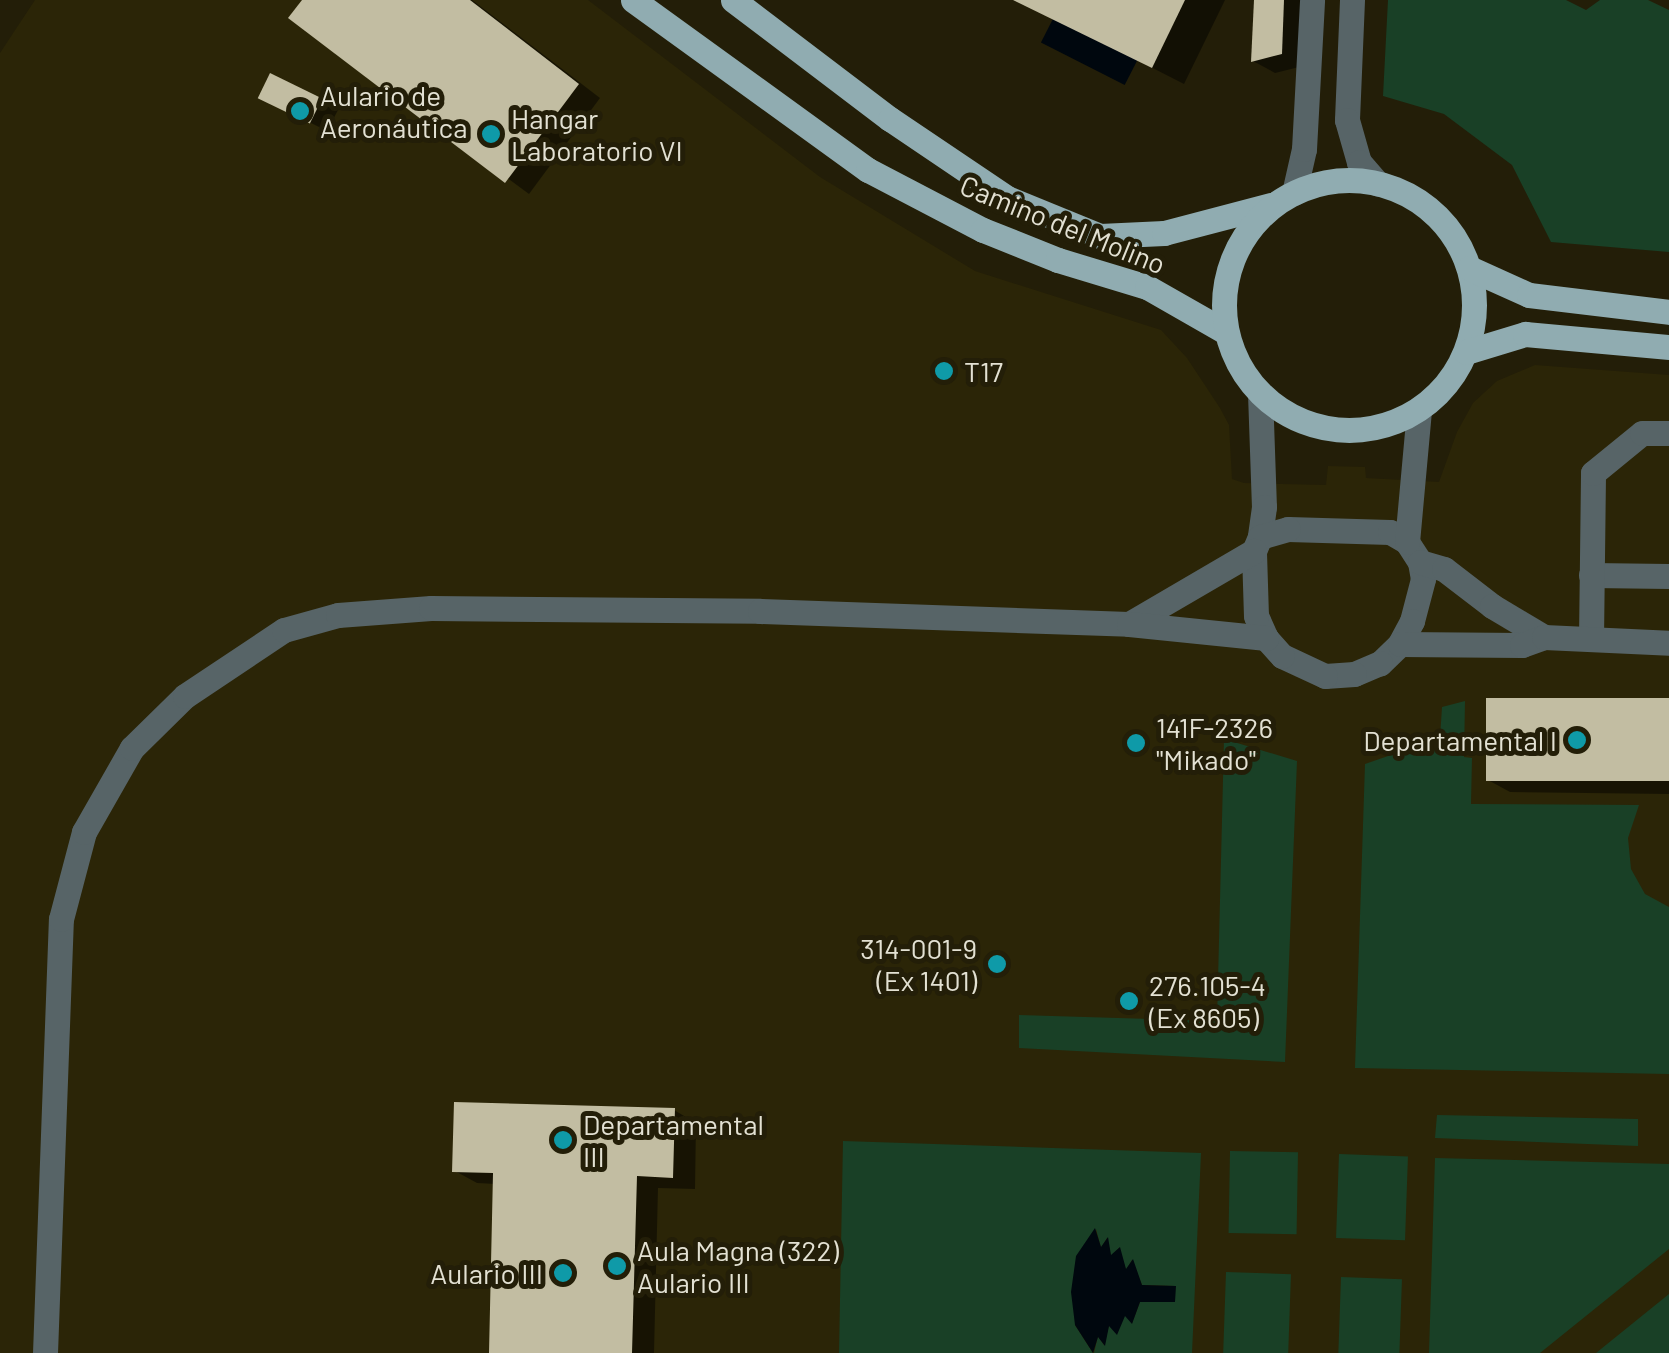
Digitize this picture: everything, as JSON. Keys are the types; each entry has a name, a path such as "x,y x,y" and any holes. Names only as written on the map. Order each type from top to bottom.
{"main road":[{"name":"Camino del Molino","path":"633,0 868,170 983,230 1058,260 1147,287 1226,332"},
{"name":"Camino del Molino","path":"732,0 890,119 1006,198 1100,236 1164,233 1284,199"},
{"path":"1321,183 1378,184 1408,195 1435,214 1455,238 1469,268 1475,310 1466,352 1454,374 1419,409 1394,422 1336,430 1308,424 1260,393 1238,365 1226,332 1224,296 1232,261 1250,229 1284,199 1321,183"},
{"path":"1469,268 1529,295 1669,312"},
{"path":"1466,352 1525,334 1669,347"}],"street":[{"path":"1284,199 1304,149 1312,0"},
{"path":"1352,0 1347,120 1360,162 1378,184"},
{"path":"1260,393 1264,507 1257,544 1256,616 1266,638 1282,656 1326,676 1367,669 1400,644 1412,622 1423,579 1413,552 1419,409"},
{"path":"1591,640 1592,472 1642,433 1669,433"},
{"path":"1129,624 1257,544 1288,529 1304,529 1390,532 1492,606 1544,637"},
{"path":"1591,575 1669,576"},
{"path":"45,1353 60,919 84,832 132,748 185,696 284,630 338,615 431,608 760,611 1129,624 1266,638"},
{"path":"1400,644 1522,645 1544,637 1669,643"}],"shaded area":[{"path":"35,0 588,0 820,177 975,271 1161,330 1187,358 1220,408 1229,425 1232,479 1244,483 1326,485 1328,466 1365,467 1366,478 1439,482 1457,432 1473,403 1497,381 1535,365 1669,375 1669,1353 0,1353 0,53"},
{"path":"1060,5 1144,48 1125,85 1041,42"},
{"path":"1095,1228 1101,1247 1108,1237 1111,1255 1120,1247 1126,1269 1133,1259 1142,1285 1176,1286 1175,1302 1140,1302 1132,1324 1125,1316 1117,1335 1109,1326 1105,1346 1098,1337 1093,1353 1075,1325 1071,1292 1076,1256"}],"green space":[{"path":"1388,0 1566,0 1586,10 1600,0 1648,0 1669,10 1669,252 1551,242 1512,165 1444,114 1383,96"},
{"path":"1465,701 1464,757 1472,758 1471,804 1639,805 1628,838 1631,869 1645,894 1669,907 1669,1074 1355,1068 1365,764 1440,738 1442,707"},
{"path":"1224,739 1297,761 1285,1062 1019,1048 1019,1015 1217,1021"},
{"path":"1437,1115 1638,1119 1638,1146 1435,1138"},
{"path":"843,1141 1201,1153 1192,1353 1094,1353 1098,1336 1104,1345 1109,1325 1126,1315 1132,1323 1140,1302 1175,1286 1142,1285 1132,1260 1126,1270 1119,1248 1111,1256 1107,1238 1101,1248 1096,1229 1075,1325 1093,1353 839,1353"},
{"path":"1230,1151 1298,1152 1297,1234 1229,1233"},
{"path":"1339,1154 1408,1156 1405,1240 1336,1238"},
{"path":"1435,1158 1669,1164 1669,1249 1540,1353 1429,1353"},
{"path":"1226,1272 1291,1274 1288,1353 1223,1353"},
{"path":"1341,1277 1402,1279 1399,1353 1338,1353"},
{"path":"1669,1294 1669,1353 1596,1353"}],"building":[{"name":"Hangar Laboratorio VI","path":"302,0 470,0 579,84 505,183 288,18"},
{"path":"1013,0 1185,0 1152,68"},
{"path":"1254,0 1284,0 1282,54 1251,62"},
{"name":"Aulario de Aeronáutica","path":"270,73 322,98 310,124 258,98"},
{"name":"Departamental I","path":"1486,698 1669,698 1669,781 1486,781"},
{"name":"Aulario III","path":"454,1102 675,1108 673,1178 637,1176 632,1353 489,1353 493,1173 452,1172"}],"place":[{"name":"Aulario de Aeronáutica","path":"300,111"},
{"name":"Hangar Laboratorio VI","path":"491,134"},
{"name":"T17","path":"944,371"},
{"name":"Departamental I","path":"1577,740"},
{"name":"141F-2326 \"Mikado\"","path":"1136,743"},
{"name":"314-001-9 (Ex 1401)","path":"997,964"},
{"name":"276.105-4 (Ex 8605)","path":"1129,1001"},
{"name":"Departamental III","path":"563,1140"},
{"name":"Aula Magna (322) Aulario III","path":"617,1266"},
{"name":"Aulario III","path":"563,1273"}]}
